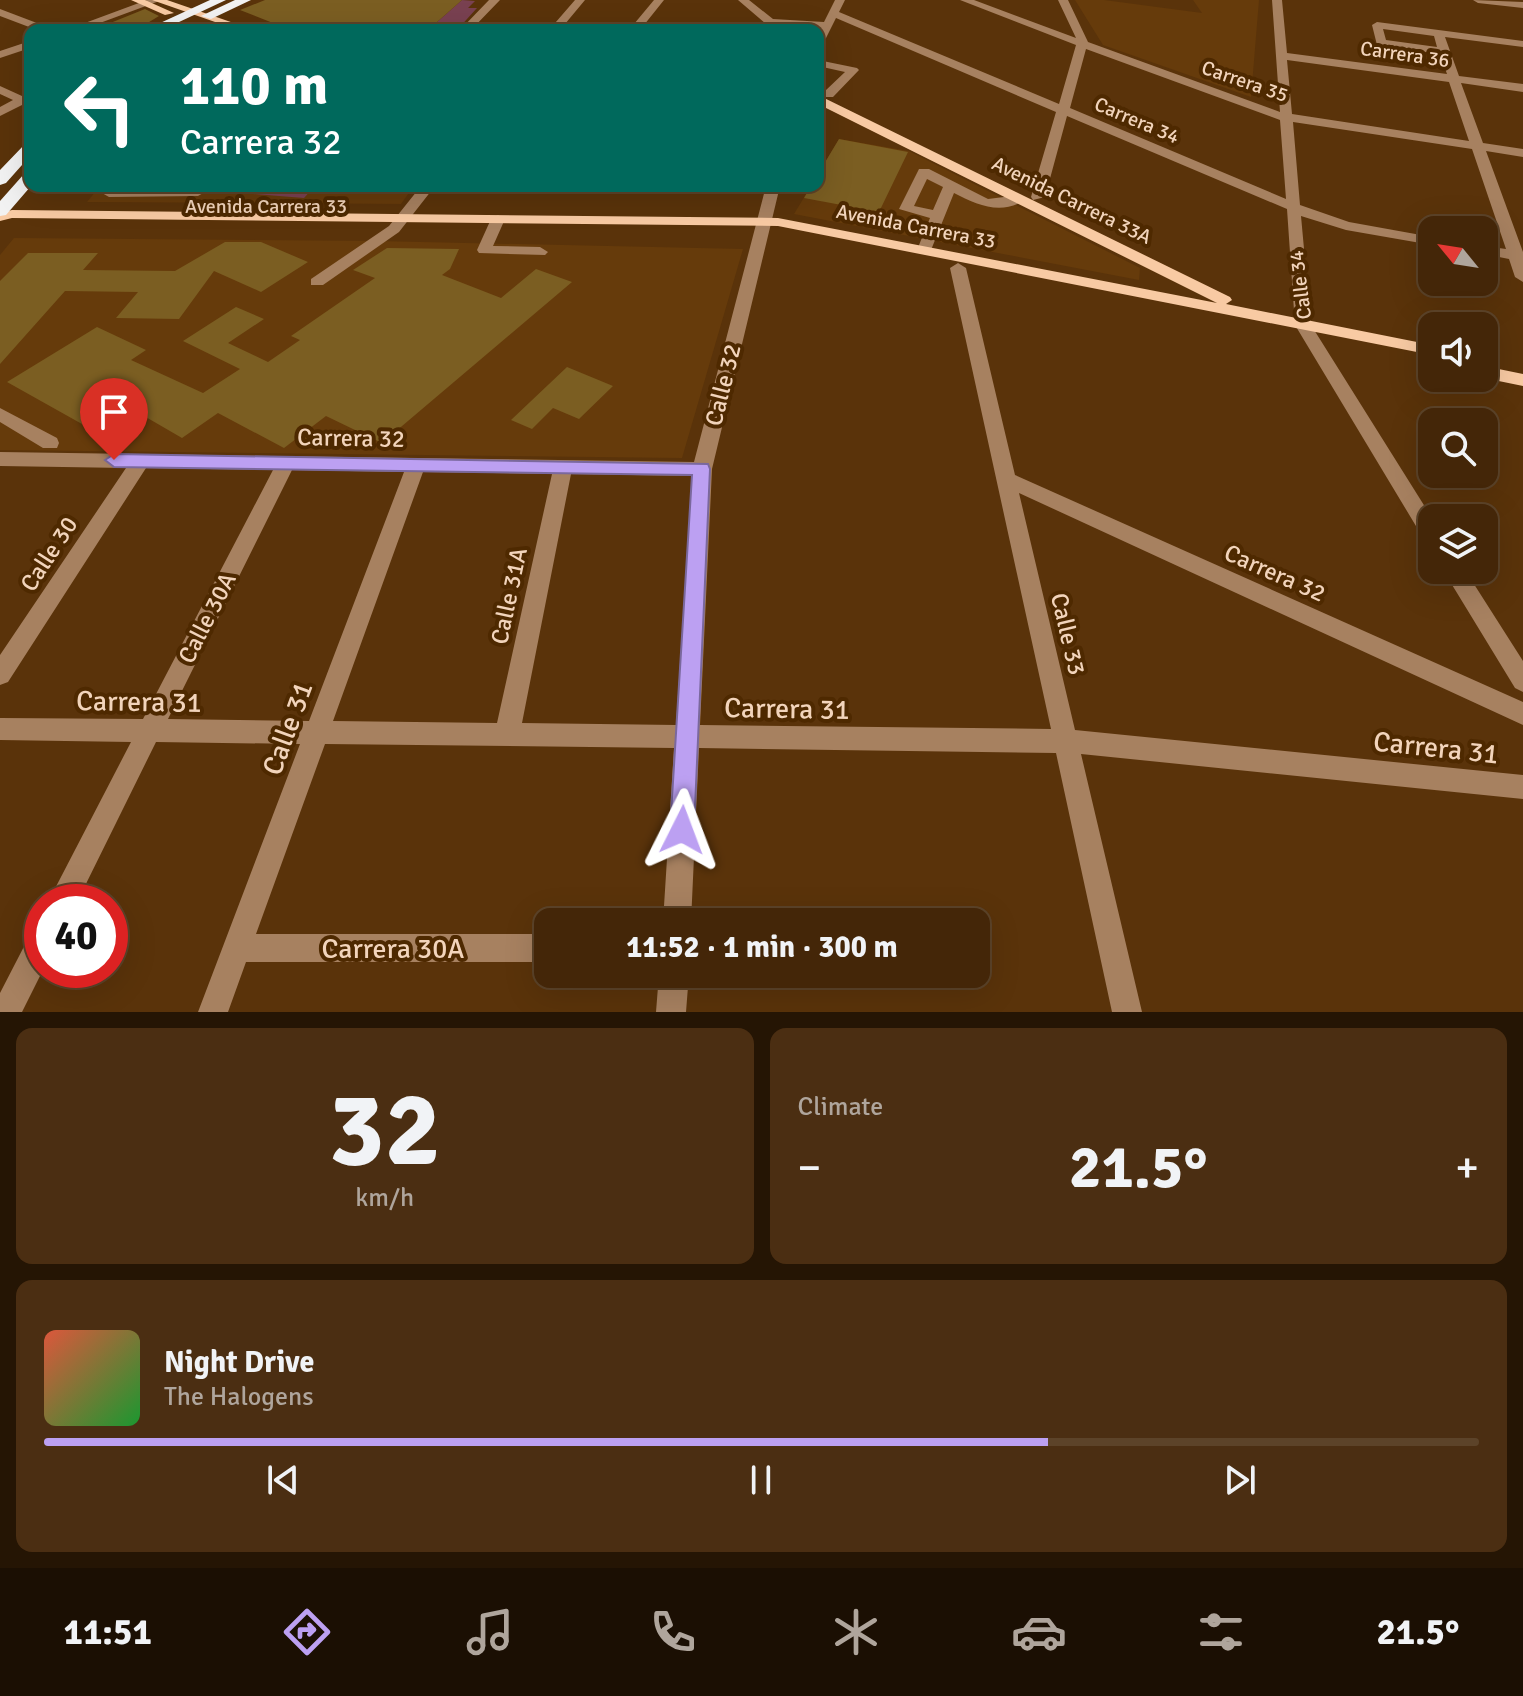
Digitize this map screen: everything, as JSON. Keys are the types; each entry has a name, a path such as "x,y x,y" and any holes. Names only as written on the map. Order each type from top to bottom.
{"highway":[{"path":"189,20 220,0"},
{"path":"189,20 245,0"},
{"path":"0,180 24,154"},
{"path":"0,211 24,184"}],"main road":[{"path":"149,1 189,20 213,24"},
{"name":"Avenida Carrera 33A","path":"825,98 1038,197 1306,330"},
{"name":"Avenida Carrera 33A","path":"825,98 1248,313 1306,330"},
{"path":"1019,199 1038,197"},
{"name":"Avenida Carrera 33","path":"0,217 12,214 157,216 398,224"},
{"name":"Avenida Carrera 33","path":"0,225 762,227 793,224 1248,313"},
{"name":"Avenida Carrera 33","path":"762,227 958,268 1418,348"},
{"path":"1150,294 1162,282 1161,269"},
{"name":"Avenida Carrera 33","path":"1306,330 1418,358"},
{"path":"1498,363 1523,368"},
{"path":"1498,375 1523,380"}],"street":[{"path":"471,24 495,0"},
{"path":"559,24 580,0"},
{"path":"639,24 659,0"},
{"path":"743,0 774,24"},
{"path":"825,25 840,0"},
{"name":"Carrera 35","path":"965,0 1286,117 1523,153"},
{"path":"1038,197 1082,43 1063,0"},
{"name":"Calle 34","path":"1277,0 1292,207 1306,330 1418,512"},
{"path":"1478,0 1523,5"},
{"path":"87,24 149,1"},
{"path":"0,12 31,24"},
{"path":"760,12 777,12 791,24"},
{"name":"Carrera 34","path":"825,25 1063,110 1292,207 1346,226 1418,239"},
{"path":"1444,51 1381,43 1377,25 1523,44"},
{"path":"1438,33 1519,256 1523,277"},
{"path":"0,55 24,46"},
{"name":"Carrera 36","path":"1282,56 1523,88"},
{"path":"824,64 853,70 825,98"},
{"path":"0,90 24,99"},
{"path":"0,112 24,101"},
{"path":"938,215 906,209 924,172 986,204 1019,199"},
{"path":"924,250 950,186"},
{"path":"110,192 198,192"},
{"path":"157,216 175,192"},
{"path":"317,282 398,224 423,192"},
{"name":"Calle 32","path":"678,908 702,469 771,192"},
{"path":"495,224 484,250 540,252"},
{"path":"1498,252 1519,256"},
{"name":"Calle 33","path":"958,268 1127,1012"},
{"path":"0,414 50,443"},
{"path":"2,461 28,430"},
{"name":"Carrera 32","path":"2,461 702,469"},
{"name":"Calle 30","path":"0,675 141,461"},
{"name":"Calle 30A","path":"71,884 286,463"},
{"name":"Calle 31","path":"213,1012 416,465"},
{"name":"Calle 31A","path":"507,735 563,467"},
{"name":"Carrera 32","path":"1006,479 1523,714"},
{"path":"1463,584 1523,681"},
{"path":"1497,640 1523,645"},
{"name":"Carrera 31","path":"0,729 1065,741 1523,787"},
{"name":"Carrera 30A","path":"237,948 534,948"},
{"path":"6,1012 24,976"},
{"path":"671,1012 673,988"}],"shaded area":[{"path":"462,0 475,1 468,8 477,8 462,24 435,24"},
{"path":"1075,0 1104,0 1202,13 1193,0 1259,0 1251,97 1103,45"},
{"path":"839,139 909,151 1140,268 1139,280 794,214 807,192 824,192 824,164"},
{"path":"95,192 410,192 401,204 87,202"},
{"path":"228,192 310,192 304,198"},
{"path":"14,238 377,241 743,249 682,458 0,450 0,255"}],"building":[{"path":"265,0 462,0 435,24 275,24 240,10"},
{"path":"145,9 159,16 146,24 108,24"},
{"path":"839,139 908,152 879,212 804,198 808,192 824,192 824,164"},
{"path":"225,242 261,242 308,262 261,292 214,271 179,319 116,318 138,292 65,291 0,364 0,281 28,253 98,253 83,270 175,271"},
{"path":"387,248 459,249 450,269 442,275 501,298 536,269 572,282 382,443 326,416 284,448 218,413 182,438 132,409 98,433 7,382 97,327 146,350 131,360 203,393 240,369 183,341 236,307 264,319 228,343 268,362 300,340 291,336 375,278 353,270"},
{"path":"567,367 613,386 579,419 553,408 532,429 511,420"}],"route":[{"path":"114,460 702,469 682,830"}]}
